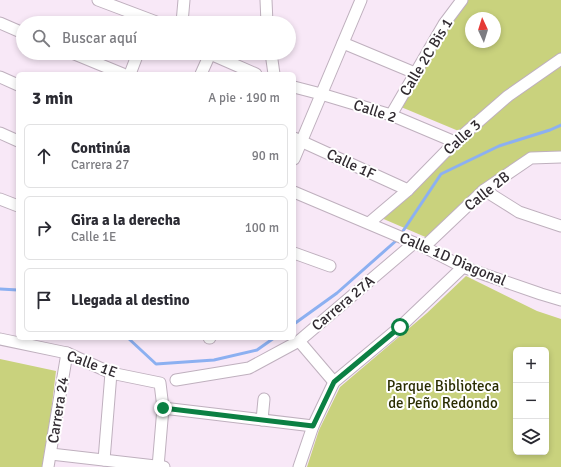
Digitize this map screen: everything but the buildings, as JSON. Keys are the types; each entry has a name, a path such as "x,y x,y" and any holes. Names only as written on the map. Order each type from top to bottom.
{"street":[{"path":"98,0 138,16"},
{"path":"183,16 184,0"},
{"path":"266,0 267,16"},
{"path":"298,140 321,94 361,0"},
{"path":"450,0 453,12"},
{"name":"Calle 2C Bis 1","path":"391,115 444,24 462,0"},
{"path":"0,23 16,30"},
{"path":"343,43 415,73"},
{"name":"Calle 3","path":"369,223 408,190 454,142 508,96 561,59"},
{"path":"89,60 119,72"},
{"path":"131,72 135,60"},
{"path":"202,72 207,60"},
{"path":"223,60 251,72"},
{"path":"272,60 274,72"},
{"path":"0,77 16,83"},
{"name":"Calle 2","path":"296,88 391,115 454,142"},
{"path":"0,133 16,140"},
{"name":"Calle 1F","path":"298,140 408,190"},
{"name":"Calle 2B","path":"415,243 484,190 531,158 561,157"},
{"path":"484,190 519,212 561,226"},
{"path":"296,193 369,223"},
{"path":"0,199 16,205"},
{"name":"Calle 1D Diagonal","path":"369,223 415,243 462,267 561,300"},
{"name":"Carrera 27A","path":"176,380 248,368 298,342 415,243"},
{"path":"296,254 330,266"},
{"path":"299,467 313,426 334,382 400,327 462,267"},
{"name":"Calle 1E","path":"0,339 67,353 111,373 160,382 163,408"},
{"path":"298,342 334,382"},
{"name":"Carrera 24","path":"48,467 67,353"},
{"path":"104,460 111,373"},
{"path":"262,420 264,399"},
{"path":"51,454 160,467 163,408 313,426"}],"green space":[{"path":"467,0 561,0 561,55 461,132 401,107 451,21"},
{"path":"561,63 561,155 534,156 430,239 379,217 461,141 512,97"},
{"name":"Parque Biblioteca de Peño Redondo","path":"466,276 537,311 561,319 561,467 307,467 319,430 340,387 427,313"},
{"path":"0,359 56,371 46,455 43,467 0,467"}],"waterway":[{"path":"401,234 441,174 499,146 550,130 561,125"},
{"path":"296,323 337,293 398,239"},
{"path":"0,289 16,290"},
{"path":"130,340 156,364 214,360 257,350 271,340"}],"route":[{"path":"163,408 313,426 334,382 400,327"}]}
